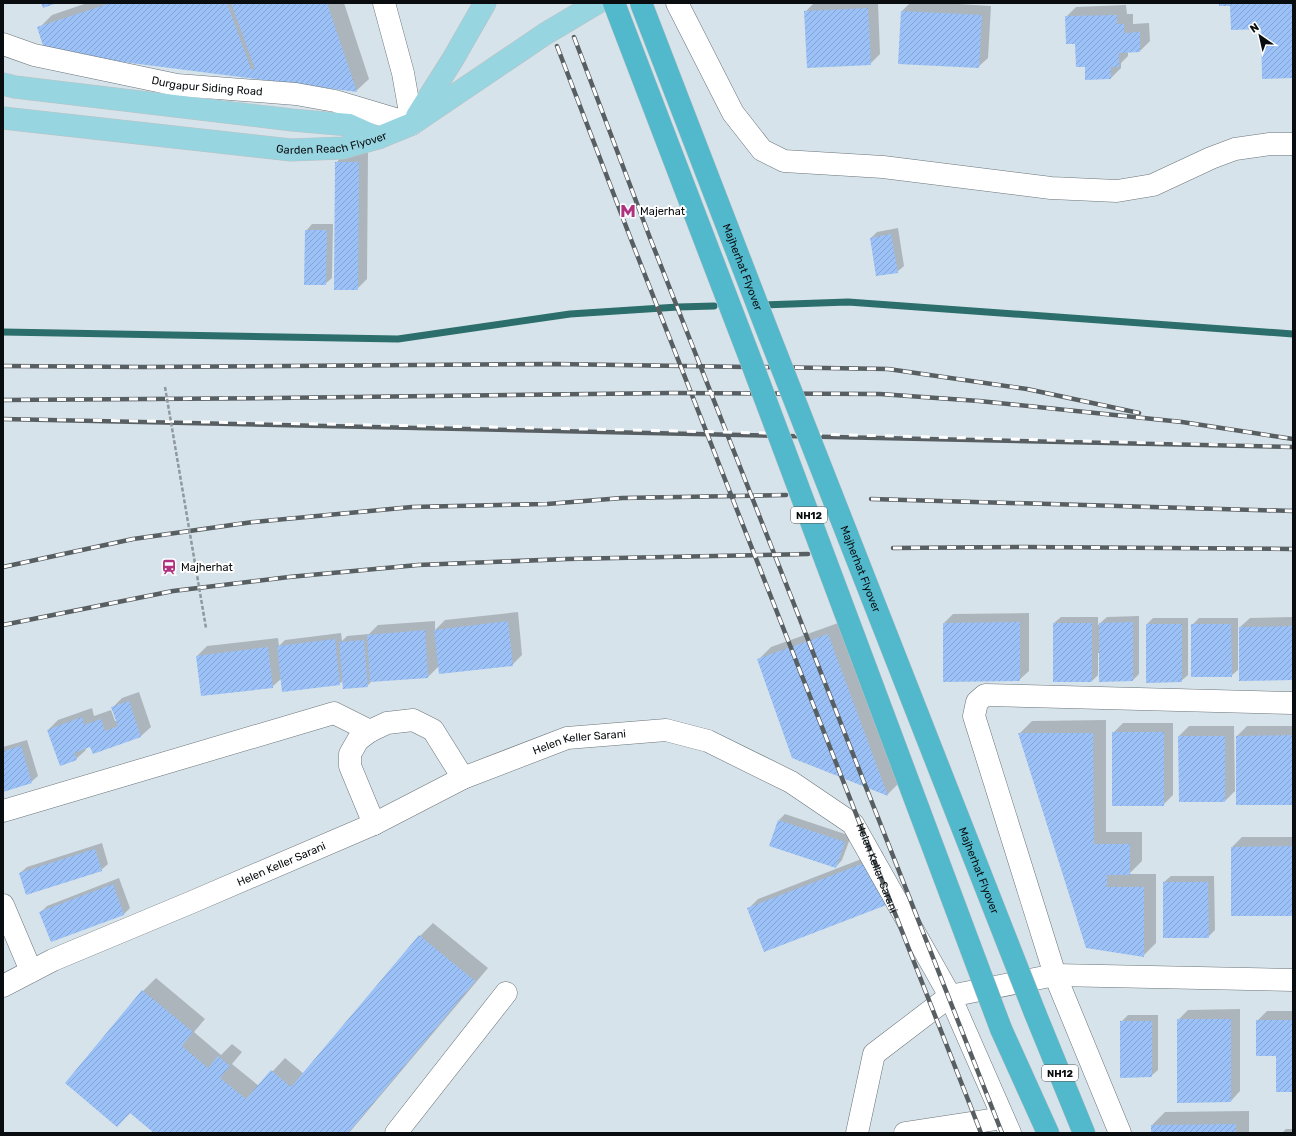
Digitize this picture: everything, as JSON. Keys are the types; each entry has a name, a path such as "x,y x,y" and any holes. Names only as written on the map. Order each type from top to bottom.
{"highway":[{"name":"NH12","path":"614,3 748,353 1001,1029 1048,1133"},
{"name":"Majherhat Flyover","path":"641,3 1035,1013 1084,1133"}],"main road":[{"path":"412,124 485,3"},
{"path":"378,138 412,124 545,34 597,3"},
{"name":"Garden Reach Flyover","path":"3,84 23,88 292,120 349,125 378,138"},
{"name":"Garden Reach Flyover","path":"3,118 292,150 343,148 378,138"}],"street":[{"path":"384,3 403,73 412,124"},
{"path":"677,3 733,113 762,150 784,161 883,167 1051,188 1117,191 1153,185 1235,148 1270,144 1293,144"},
{"name":"Durgapur Siding Road","path":"6,40 34,55 177,85 296,94 335,101 412,124"},
{"path":"1120,1133 1055,975 974,716 977,702 985,695 1293,702"},
{"path":"3,811 334,713 370,731"},
{"path":"374,824 350,766 350,754 358,740 370,731 387,723 414,720 433,730 463,778"},
{"name":"Helen Keller Sarani","path":"3,986 53,960 374,824 463,778 567,738 666,730 708,741 791,782 852,824 950,996 1007,1125"},
{"path":"3,905 31,972"},
{"path":"857,1133 874,1054 950,996 1055,975 1293,980"},
{"path":"396,1133 506,993"},
{"path":"905,1133 1007,1125"}],"path":[{"path":"165,387 206,628"}],"building":[{"path":"41,3 57,3 43,8"},
{"path":"111,3 227,3 251,69 255,69 231,3 327,3 357,92 45,52 37,27"},
{"path":"1219,3 1293,3 1293,78 1262,79 1261,29 1231,30 1230,6 1219,6"},
{"path":"868,8 871,65 807,68 804,11"},
{"path":"901,11 982,15 979,68 898,64"},
{"path":"1117,15 1117,24 1124,24 1124,33 1140,32 1140,52 1119,53 1119,67 1111,67 1111,79 1085,80 1085,67 1076,67 1075,44 1066,44 1065,16"},
{"path":"335,162 359,162 358,290 334,290"},
{"path":"305,230 327,230 326,285 304,285"},
{"path":"891,234 898,273 876,276 870,238"},
{"path":"508,621 513,666 439,674 434,630"},
{"path":"1020,622 1020,681 943,682 943,623"},
{"path":"1133,622 1133,681 1099,682 1099,623"},
{"path":"1053,623 1092,623 1092,682 1053,682"},
{"path":"1146,624 1182,624 1182,682 1146,683"},
{"path":"1191,624 1231,624 1232,677 1191,677"},
{"path":"1293,626 1293,680 1239,681 1239,627"},
{"path":"425,630 428,678 370,682 367,635"},
{"path":"828,634 888,796 792,758 757,659"},
{"path":"335,639 340,685 282,692 277,646"},
{"path":"364,640 368,687 343,689 339,642"},
{"path":"268,647 273,688 201,696 196,656"},
{"path":"129,701 141,737 93,754 90,747 74,753 77,760 60,766 47,730 82,717 84,725 101,719 105,731 118,726 111,707"},
{"path":"1112,732 1164,732 1164,806 1112,806"},
{"path":"1018,733 1093,733 1094,844 1130,844 1130,875 1107,875 1107,887 1144,887 1144,957 1086,948"},
{"path":"1293,735 1293,805 1236,805 1236,736"},
{"path":"1178,736 1225,736 1225,802 1179,802"},
{"path":"21,746 32,783 3,792 3,751"},
{"path":"778,820 845,842 836,868 769,846"},
{"path":"1293,846 1293,916 1231,916 1231,847"},
{"path":"95,849 102,871 26,895 19,873"},
{"path":"872,860 889,904 764,952 747,908"},
{"path":"1163,882 1208,882 1209,938 1163,938"},
{"path":"113,884 124,915 51,942 39,912"},
{"path":"419,935 475,981 348,1133 154,1133 130,1113 117,1127 65,1083 142,990 193,1032 182,1046 208,1068 218,1056 230,1066 220,1078 246,1099 271,1070 291,1087"},
{"path":"1177,1019 1231,1019 1231,1102 1177,1103"},
{"path":"1256,1020 1293,1020 1293,1092 1276,1092 1276,1056 1256,1056"},
{"path":"1120,1021 1152,1021 1152,1077 1120,1078"},
{"path":"1236,1124 1236,1133 1151,1133 1151,1125"}],"waterway":[{"path":"761,305 848,302 1293,334"},
{"path":"3,332 398,339 570,314 714,306"}],"railway":[{"path":"574,37 650,238 1002,1133"},
{"path":"557,46 632,242 981,1133"},
{"path":"3,366 144,367 555,364 888,369 1027,389 1139,413"},
{"path":"3,400 671,393 880,394 979,401 1182,422 1293,439"},
{"path":"3,419 648,430 1293,447"},
{"path":"3,567 133,539 253,522 412,507 547,504 622,498 786,495"},
{"path":"871,499 1293,511"},
{"path":"893,548 1024,547 1293,549"},
{"path":"3,625 173,591 289,577 418,565 567,559 808,554"}],"place":[{"name":"Majerhat","path":"628,211"},
{"name":"Majherhat","path":"169,567"}]}
